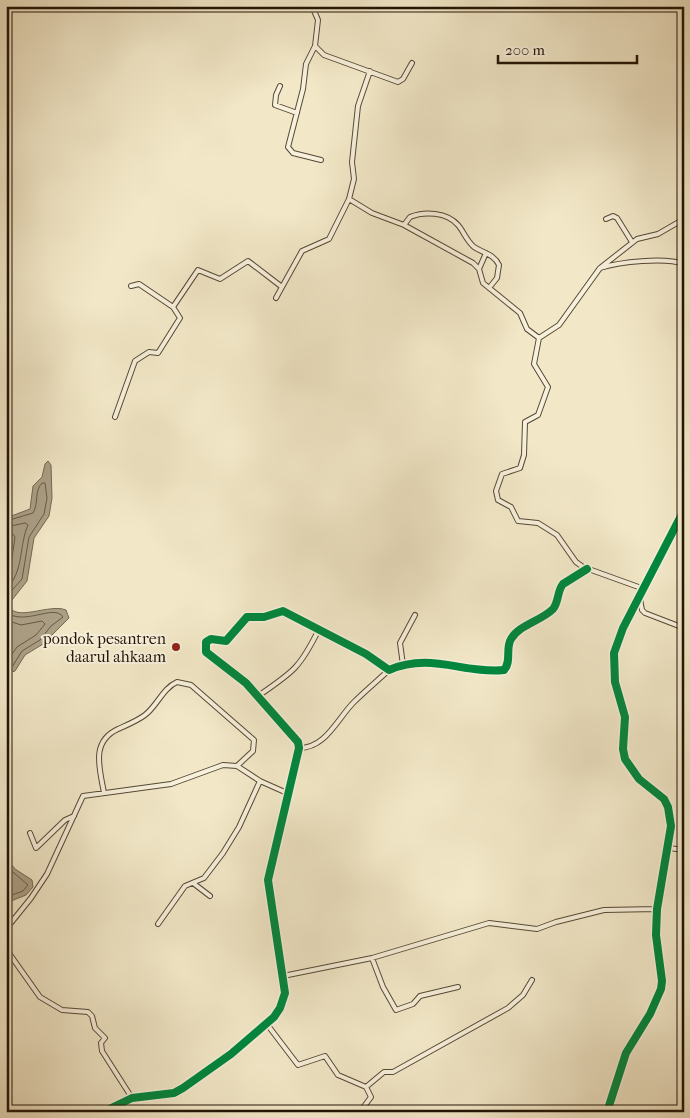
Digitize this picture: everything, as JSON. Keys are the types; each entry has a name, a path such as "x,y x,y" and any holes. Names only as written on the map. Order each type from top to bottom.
{"street":[{"path":"312,6 318,20 315,46 306,64 288,149 292,153 321,160"},
{"path":"315,46 324,55 400,82 412,63"},
{"path":"276,298 302,251 329,239 349,199 354,179 353,158 358,106 370,71"},
{"path":"280,86 276,95 275,105 297,113"},
{"path":"349,199 372,213 404,225 473,264 479,270"},
{"path":"404,225 410,216 434,213 456,223 475,247 493,256 499,264 497,278 489,288"},
{"path":"606,219 613,216 616,217 632,242"},
{"path":"644,589 587,569 576,562 557,535 535,522 519,521 510,507 497,497 496,491 502,474 520,468 524,455 525,422 538,415 548,388 534,364 539,338 559,325 600,268 632,242 643,236 658,234 684,219"},
{"path":"486,253 479,270 481,282 520,313 527,329 539,338"},
{"path":"173,307 198,270 220,279 248,261 282,287"},
{"path":"600,268 624,262 674,262 684,264"},
{"path":"115,417 135,362 149,352 158,353 180,316 173,307 138,283 131,286"},
{"path":"607,1112 626,1053 650,1014 661,989 662,981 656,934 657,909 669,848 671,826 667,804 640,779 625,759 623,749 625,717 614,672 614,653 618,640 684,510"},
{"path":"299,748 314,745 326,736 353,703 389,670 403,665 431,661 504,670 508,664 508,645 512,638 550,611 556,604 563,584 587,569"},
{"path":"640,599 642,610 646,613 684,628"},
{"path":"103,1112 132,1098 174,1093 183,1088 231,1054 277,1013 284,1001 283,976 268,880 299,748 297,739 237,674 206,652 206,642 211,639 226,641 248,617 268,616 280,611 286,611 366,654 389,670"},
{"path":"403,665 400,643 415,615"},
{"path":"258,696 293,672 300,664 318,629"},
{"path":"104,793 100,763 103,740 108,734 145,715 170,686 177,682 191,685 254,740 254,751 238,766"},
{"path":"6,929 31,898 47,874 83,796 171,784 223,765 238,766 260,781 287,793"},
{"path":"158,924 185,886 205,876 223,853 239,826 260,781"},
{"path":"30,833 36,848 65,820 74,816"},
{"path":"669,848 684,850"},
{"path":"193,883 210,896"},
{"path":"283,976 372,958 489,923 537,929 604,910 657,909"},
{"path":"6,949 33,989 47,1003 62,1010 86,1011 92,1015 95,1028 105,1038 101,1043 102,1051 132,1098"},
{"path":"372,958 383,987 396,1010 413,1004 420,996 458,987"},
{"path":"366,1088 383,1073 392,1072 508,1008 523,995 532,980"},
{"path":"266,1023 297,1064 300,1065 325,1056 338,1075 366,1088 371,1097 360,1112"}],"water":[{"path":"48,461 51,465 52,498 49,516 34,538 27,581 8,605 12,610 25,613 51,609 66,610 69,618 43,644 25,655 15,671 6,674 6,518 30,509 33,486 42,477 45,464"},
{"path":"6,857 15,869 32,880 33,887 26,895 6,903"}],"cycle path":[{"path":"607,1112 626,1053 650,1014 661,989 662,981 656,935 657,909 671,826 668,807 664,799 639,779 625,759 623,749 625,717 615,682 614,653 623,628 684,510"},
{"path":"103,1112 132,1098 174,1093 183,1088 231,1054 274,1017 280,1008 285,993 268,880 299,748 298,742 246,683 206,652 206,642 211,639 226,641 247,617 264,617 283,611 366,654 389,670 419,663 504,670 508,663 509,643 515,634 553,609 563,584 587,569"}],"place":[{"name":"pondok pesantren daarul ahkaam","path":"176,647"}]}
